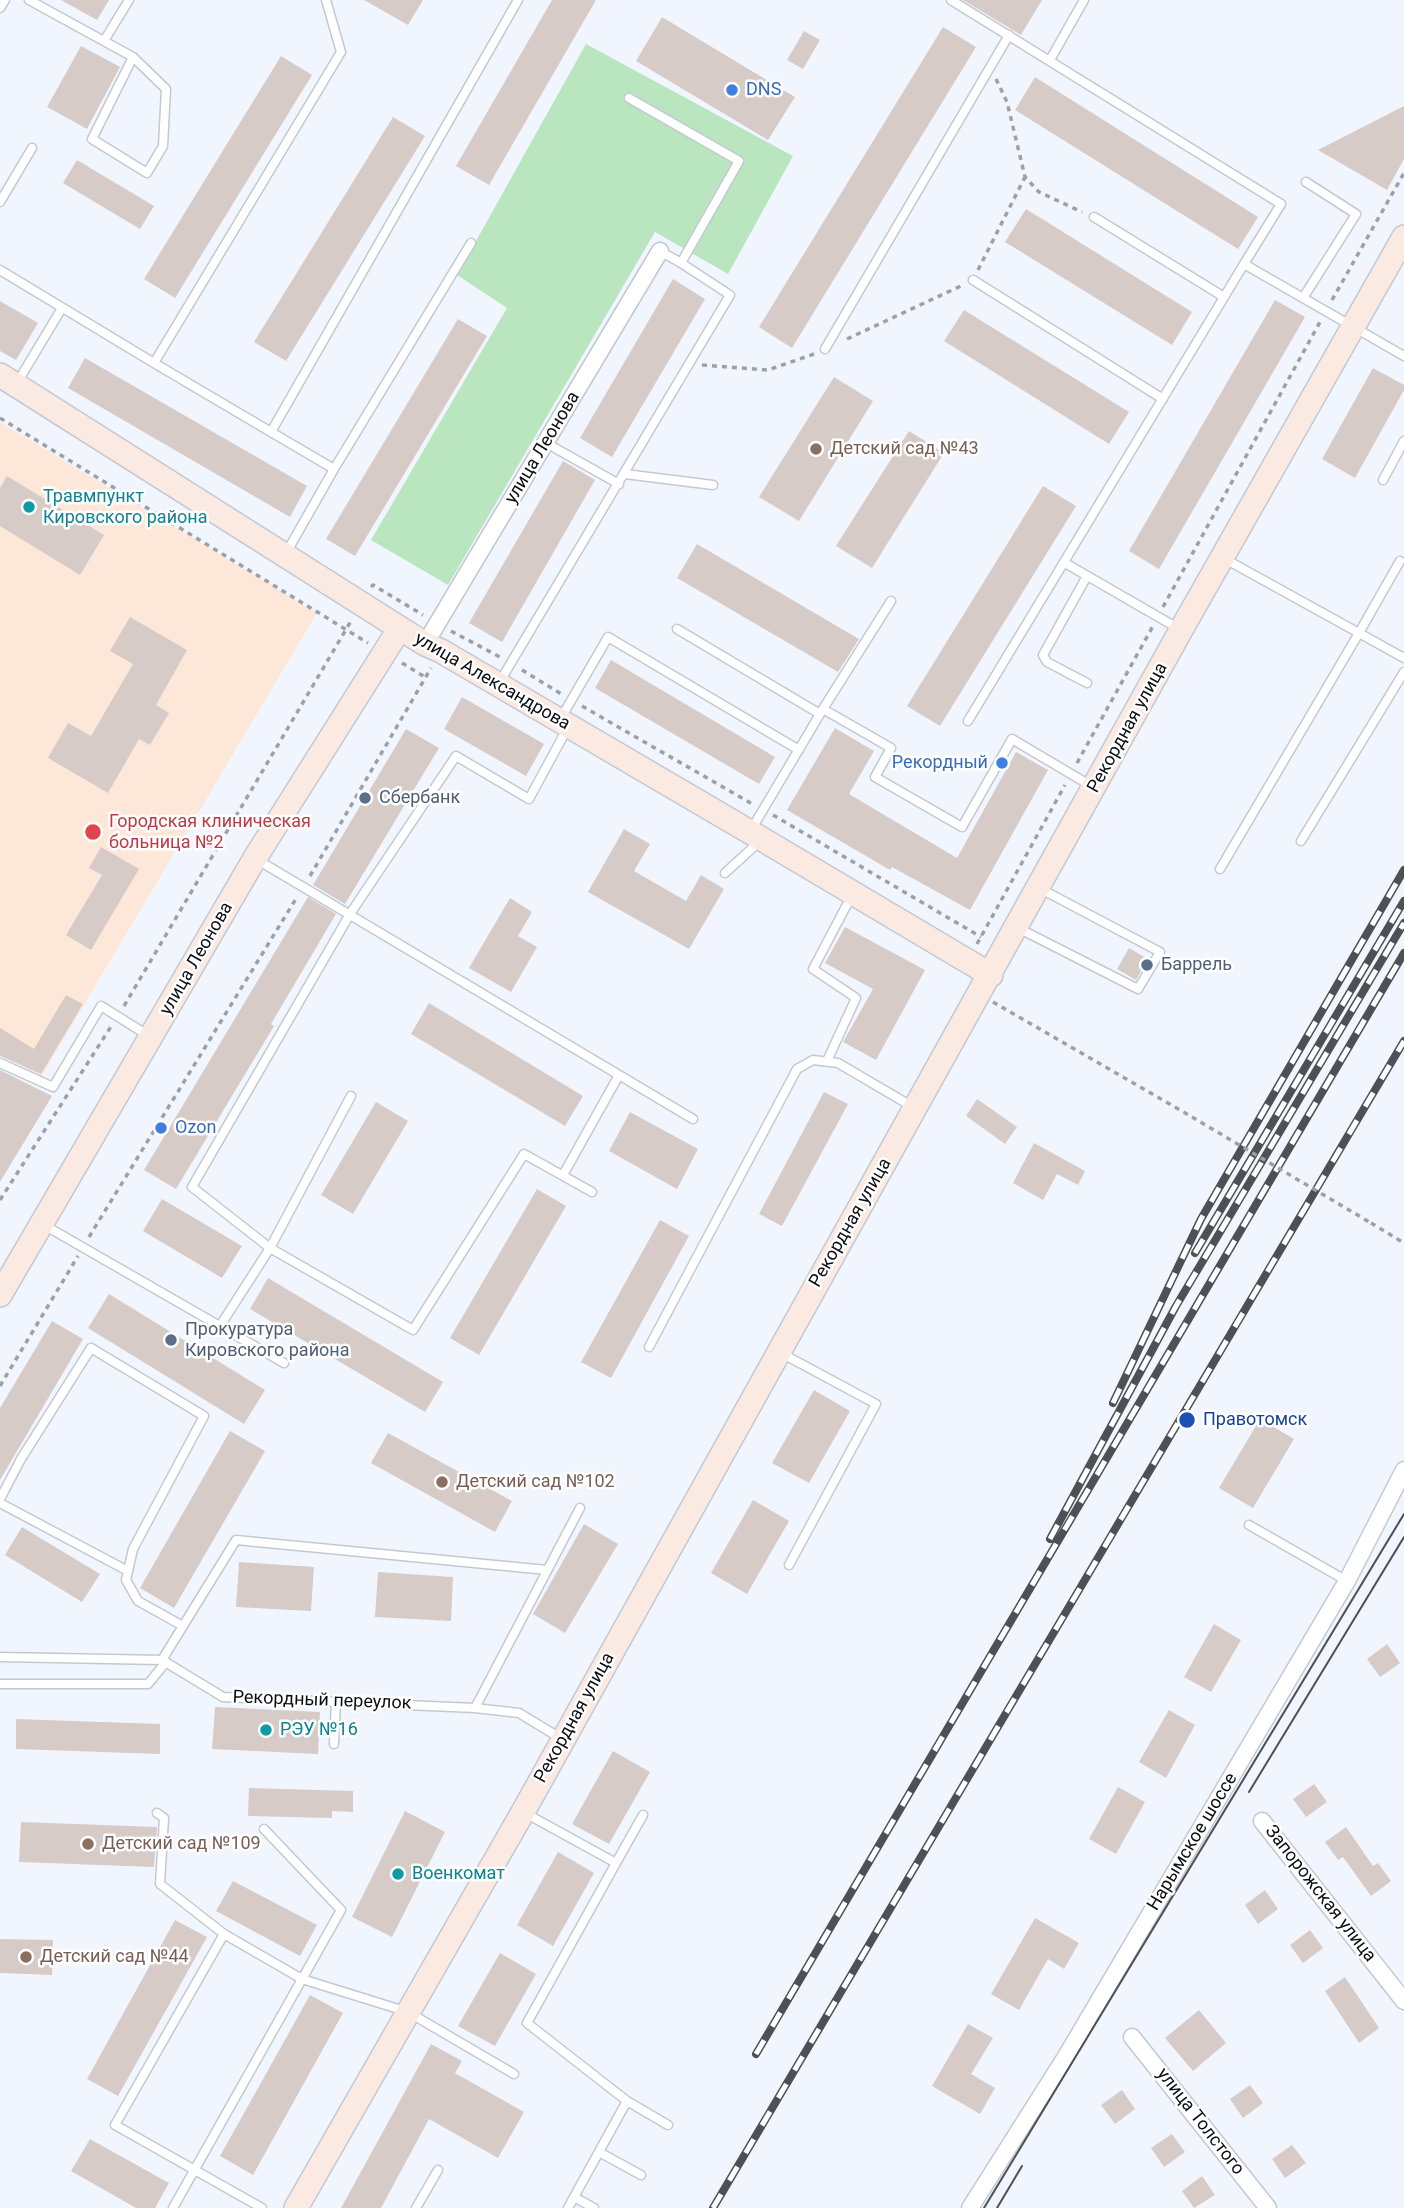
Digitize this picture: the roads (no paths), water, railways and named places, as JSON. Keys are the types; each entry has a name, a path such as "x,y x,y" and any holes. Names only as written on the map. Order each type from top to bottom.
{"main road":[{"name":"Рекордная улица","path":"296,2208 523,1812 778,1351 1096,788 1181,630 1404,237"},
{"name":"улица Александрова","path":"8,380 284,558 400,628 439,642 497,685 991,975"},
{"name":"улица Леонова","path":"0,1295 256,858 400,628"}],"street":[{"name":"улица Леонова","path":"439,642 437,624 660,251"},
{"name":"Нарымское шоссе","path":"970,2208 1065,2058 1347,1581 1404,1470"},
{"name":"Запорожская улица","path":"1262,1821 1404,2001"},
{"name":"улица Толстого","path":"1132,2037 1268,2208"}],"lane":[{"path":"0,8 5,0"},
{"path":"29,0 133,57 166,89 163,146 147,173 92,139 133,57"},
{"path":"104,41 129,0"},
{"path":"154,363 341,52 326,0"},
{"path":"271,432 519,0"},
{"path":"951,0 1281,204 968,721"},
{"path":"1050,60 1084,0"},
{"path":"825,349 1009,35"},
{"path":"629,98 740,161 681,263"},
{"path":"0,202 32,148"},
{"path":"1303,298 1356,214 1306,182"},
{"path":"1094,217 1224,297"},
{"path":"284,558 334,469 471,243"},
{"path":"497,685 730,295 660,251"},
{"path":"1244,264 1404,356"},
{"path":"0,270 334,469"},
{"path":"973,280 1163,399"},
{"path":"8,380 62,307"},
{"path":"1382,480 1404,441"},
{"path":"546,443 619,484"},
{"path":"625,474 713,485"},
{"path":"1222,558 1404,658"},
{"path":"1220,869 1400,561"},
{"path":"1065,563 1181,630"},
{"path":"1087,576 1043,655 1047,662 1087,683"},
{"path":"725,873 756,836 764,810 891,601"},
{"path":"677,629 891,748 875,777 962,827 1012,738 1096,788"},
{"path":"593,1192 524,1154 413,1330 270,1248 192,1186 350,914 456,755 529,799 564,723 571,700 608,637 799,750"},
{"path":"1301,841 1404,672"},
{"path":"256,858 693,1119"},
{"path":"1017,928 1138,989 1160,952 1039,888"},
{"path":"827,1061 856,998 813,969 852,895"},
{"path":"0,1063 53,1087 101,1006 151,1038"},
{"path":"649,1347 797,1069 813,1060 838,1063 916,1108"},
{"path":"563,1175 619,1075"},
{"path":"220,1326 270,1248 351,1096"},
{"path":"43,1225 284,1363"},
{"path":"128,1571 0,1501 21,1459 91,1348 204,1416 133,1549 126,1580 138,1601 183,1626"},
{"path":"778,1351 876,1404 789,1565"},
{"path":"475,1708 580,1508"},
{"path":"1249,1525 1347,1581"},
{"path":"0,1684 148,1684 236,1540 547,1570"},
{"path":"0,1657 164,1661"},
{"name":"Рекордный переулок","path":"164,1661 223,1697 475,1708 519,1713 562,1739"},
{"path":"334,1744 336,1702"},
{"path":"157,1812 164,1818 160,1884 224,1934 302,1979 408,2012 514,2074"},
{"path":"523,1812 616,1863"},
{"path":"643,1815 527,2023 627,2101 668,2125"},
{"path":"173,2208 341,1910 264,1829"},
{"path":"224,1934 115,2125 262,2208"},
{"path":"568,2208 627,2101"},
{"path":"599,2152 641,2175"},
{"path":"416,2208 438,2170"},
{"path":"574,2197 594,2208"}],"tram line":[{"path":"984,2208 1404,1514"},
{"path":"1249,1792 1404,1537"},
{"path":"997,2208 1022,2166"}],"railway":[{"path":"1113,1403 1201,1219 1404,870"},
{"path":"1195,1253 1404,901"},
{"path":"1050,1539 1176,1306 1404,923"},
{"path":"756,2054 1404,953"},
{"path":"713,2208 1404,1041"}],"place":[{"name":"DNS","path":"732,90"},
{"name":"Детский сад №43","path":"816,449"},
{"name":"Травмпункт Кировского района","path":"29,507"},
{"name":"Рекордный","path":"1002,763"},
{"name":"Сбербанк","path":"365,798"},
{"name":"Городская клиническая больница №2","path":"93,832"},
{"name":"Баррель","path":"1147,965"},
{"name":"Ozon","path":"161,1128"},
{"name":"Прокуратура Кировского района","path":"171,1340"},
{"name":"Правотомск","path":"1187,1420"},
{"name":"Детский сад №102","path":"442,1482"},
{"name":"РЭУ №16","path":"266,1730"},
{"name":"Детский сад №109","path":"88,1844"},
{"name":"Военкомат","path":"398,1874"},
{"name":"Детский сад №44","path":"26,1957"}]}
